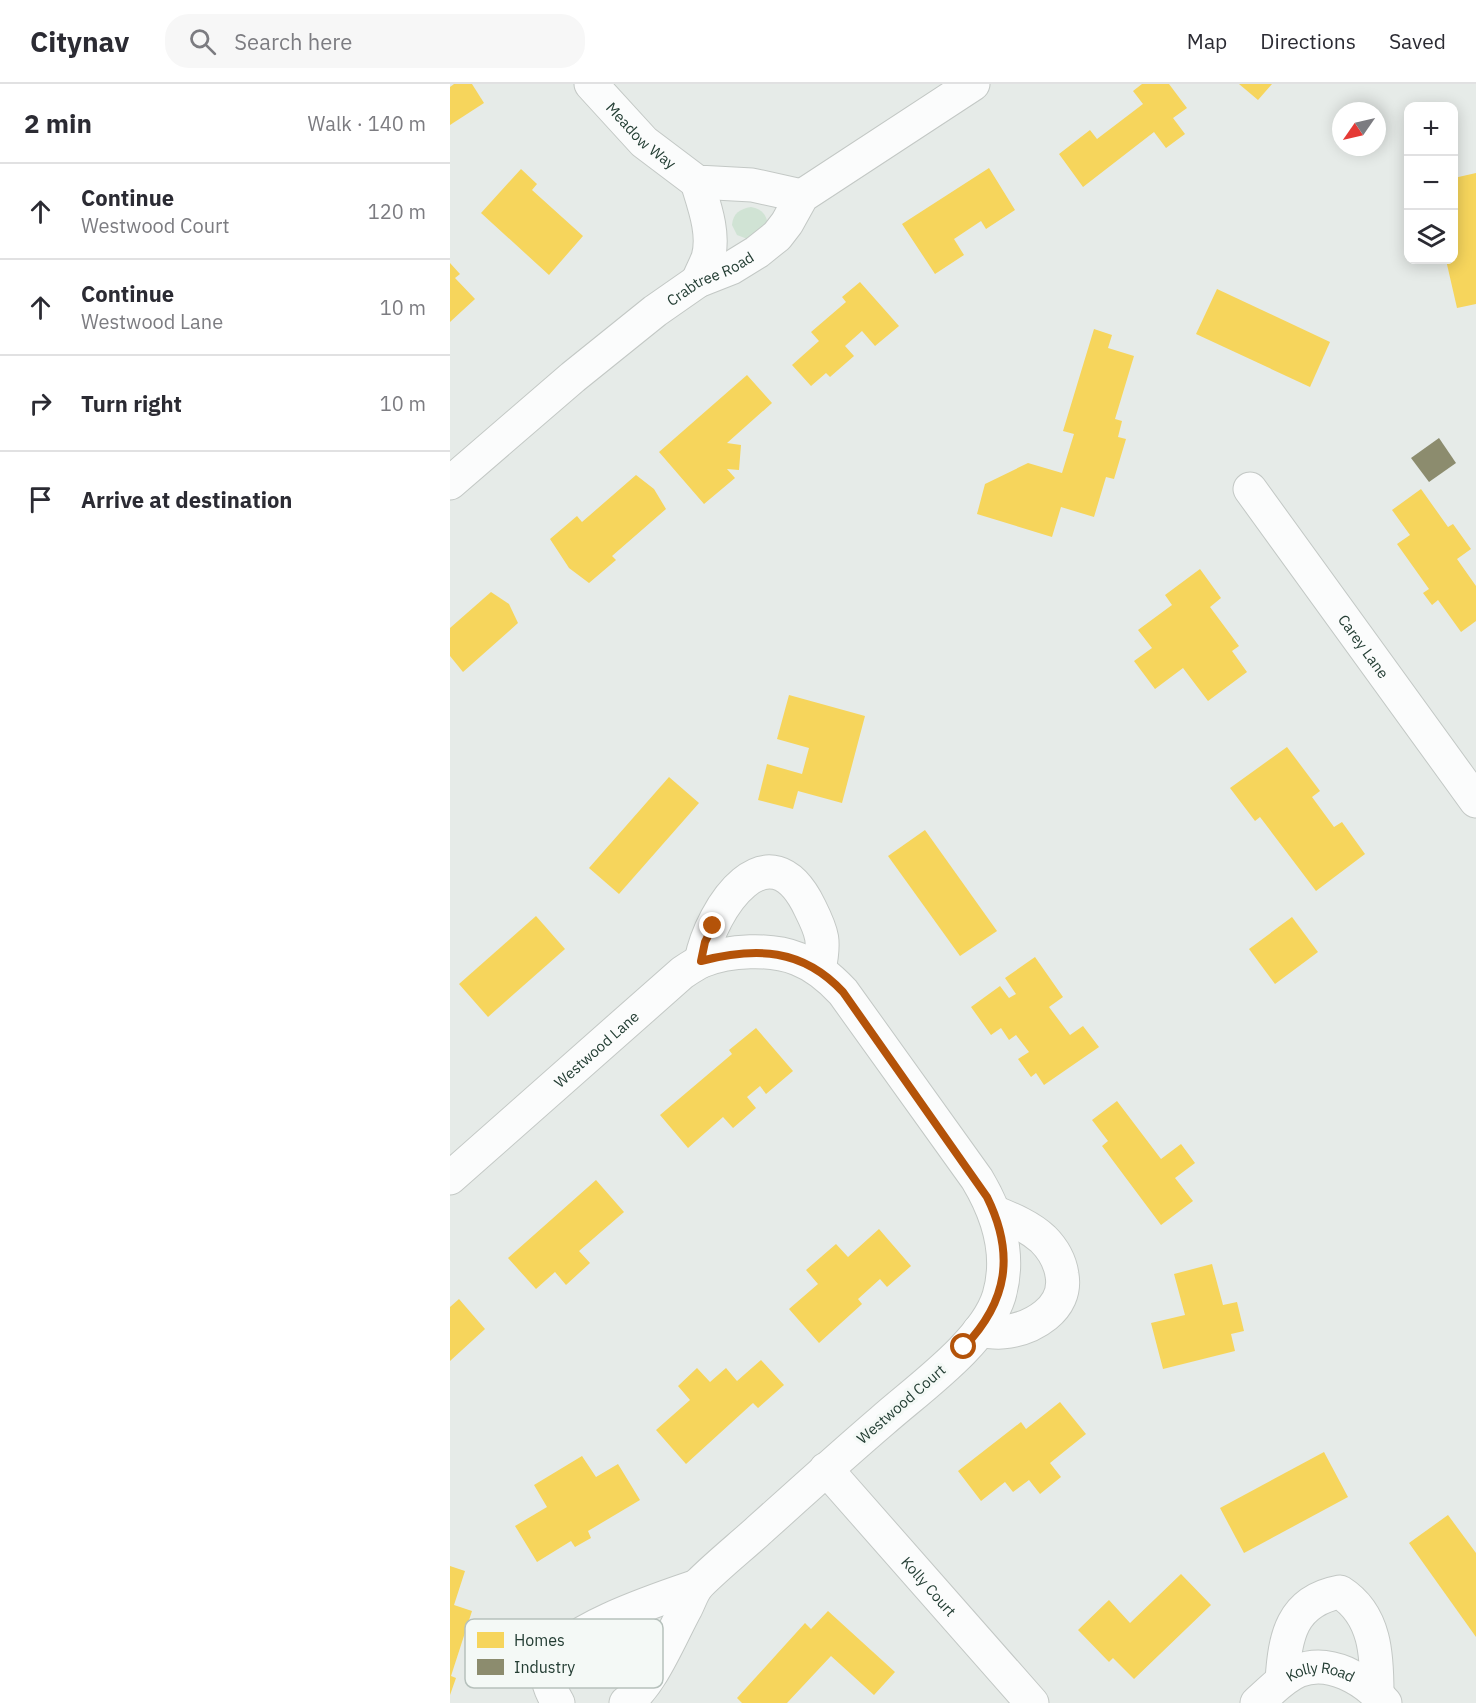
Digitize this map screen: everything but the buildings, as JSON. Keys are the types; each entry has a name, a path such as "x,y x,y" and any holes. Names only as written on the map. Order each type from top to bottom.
{"street":[{"name":"Meadow Way","path":"591,84 644,141 697,182"},
{"name":"Crabtree Road","path":"450,483 573,377 655,311 698,281 731,268 777,236 802,196 973,84"},
{"path":"698,281 708,256 710,234 705,205 697,182 752,185 802,196"},
{"name":"Carey Lane","path":"1250,489 1476,801"},
{"path":"701,961 705,942 725,904 747,879 758,873 767,872 781,875 794,882 805,896 819,925 824,947 819,970"},
{"name":"Westwood Lane","path":"450,1178 682,974 701,961 724,955 757,952"},
{"name":"Westwood Court","path":"663,1650 698,1586 826,1469 935,1375 980,1331 999,1296 1003,1273 1003,1252 994,1212 976,1179 843,992 819,970 797,958 757,952"},
{"path":"980,1331 1004,1332 1043,1318 1054,1308 1061,1295 1064,1281 1054,1253 1042,1239 1024,1225 994,1212"},
{"name":"Kolly Court","path":"826,1469 1032,1703"},
{"name":"Westwood Court","path":"612,1619 639,1606 698,1586"},
{"path":"1282,1680 1285,1646 1291,1627 1304,1609 1324,1595 1340,1592 1353,1600 1367,1623 1375,1648 1381,1699"},
{"name":"Kolly Road","path":"1257,1703 1282,1680 1299,1671 1314,1667 1332,1669 1350,1675 1364,1683 1381,1699"},
{"name":"Westwood Court","path":"550,1688 558,1703"},
{"name":"Westwood Court","path":"626,1703 641,1688"}],"green space":[{"path":"751,207 763,213 768,226 750,240 737,235 732,225 738,212"}],"route":[{"path":"713,926 705,942 701,961 742,953 778,954 797,958 832,980 843,992 987,1197 1000,1232 1003,1273 999,1296 992,1312 980,1331 964,1347"}]}
